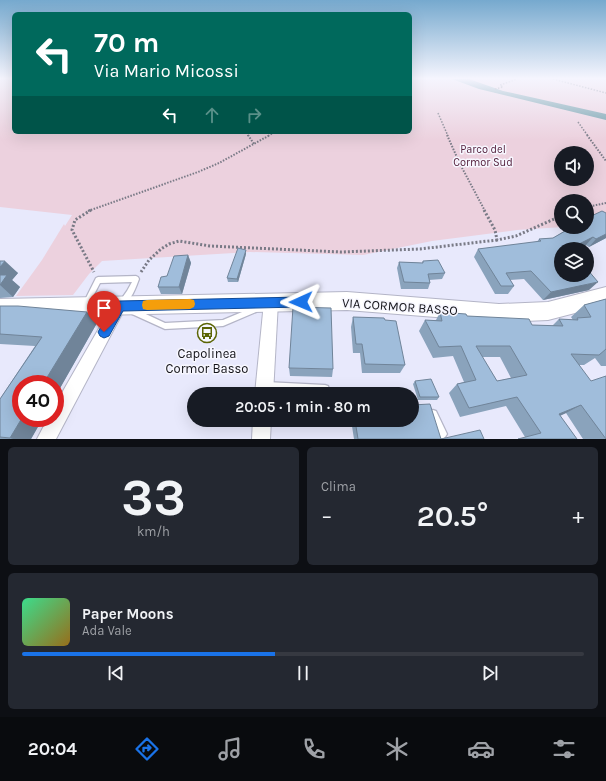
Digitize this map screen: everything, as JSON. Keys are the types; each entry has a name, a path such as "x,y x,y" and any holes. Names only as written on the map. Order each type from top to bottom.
{"street":[{"name":"VIA CORMOR BASSO","path":"0,308 347,301 499,313 522,313 548,311 606,296"},
{"path":"264,387 271,302"},
{"path":"46,439 119,306"},
{"path":"261,439 262,427"}],"lane":[{"path":"85,306 98,280 136,279 130,294 119,306"},
{"path":"429,406 442,434"}],"path":[{"path":"438,113 460,164 495,230 497,240"},
{"path":"578,122 606,161"},
{"path":"248,134 254,144"},
{"path":"94,271 72,230 71,226 77,218 92,209 198,172 219,163 272,134"},
{"path":"594,206 606,203"},
{"path":"136,279 149,260 169,244 179,241 233,248 341,252 420,249 497,240 516,236 554,219"}],"green space":[{"name":"Parco del Cormor Sud","path":"0,99 12,99 12,134 412,134 412,99 606,99 606,214 594,217 594,194 554,194 554,228 517,230 432,241 363,255 250,252 102,261 89,274 73,295 16,296 42,260 64,224 65,226 72,215 0,207"}],"water":[{"path":"522,99 541,99 606,114 606,120"}],"building":[{"path":"602,211 606,213 606,234 596,239 593,237 583,242 554,242 554,282 594,282 594,277 598,282 551,292 531,271 506,273 514,286 501,286 478,249 541,241 539,239 553,238 560,234 594,234 594,215"},
{"path":"238,248 246,250 237,279 227,278"},
{"path":"188,255 179,287 158,287 161,277 167,276 174,256"},
{"path":"438,260 445,273 428,274 430,283 404,282 399,262 423,263 423,261"},
{"path":"0,261 5,261 0,267"},
{"path":"0,275 7,275 0,285"},
{"path":"606,299 606,349 599,355 571,354 591,381 606,376 606,439 581,405 559,414 577,439 518,439 541,433 517,397 469,408 457,384 476,380 461,346 439,347 425,320 442,321 440,312 466,314 467,316 529,319 532,325 563,326 559,319 578,320 577,318 591,317 584,305","holes":["476,346 510,346 527,375 497,381"]},
{"path":"0,306 18,306 87,312 48,375 16,375 42,337 0,334"},
{"path":"293,307 331,308 333,369 289,368"},
{"path":"353,317 384,318 385,320 396,321 405,365 365,364 362,344 356,344"},
{"path":"431,379 439,397 420,397 419,387 417,387 415,381"},
{"path":"12,381 12,427 17,427 10,438 0,437 0,399"},
{"path":"430,404 441,439 358,439 356,427 419,427 419,405"},
{"path":"480,430 484,439 441,439"}],"slow traffic":[{"path":"147,305 190,304"}],"place":[{"name":"Capolinea Cormor Basso","path":"207,333"}],"route":[{"path":"104,332 119,306 301,302"}]}
